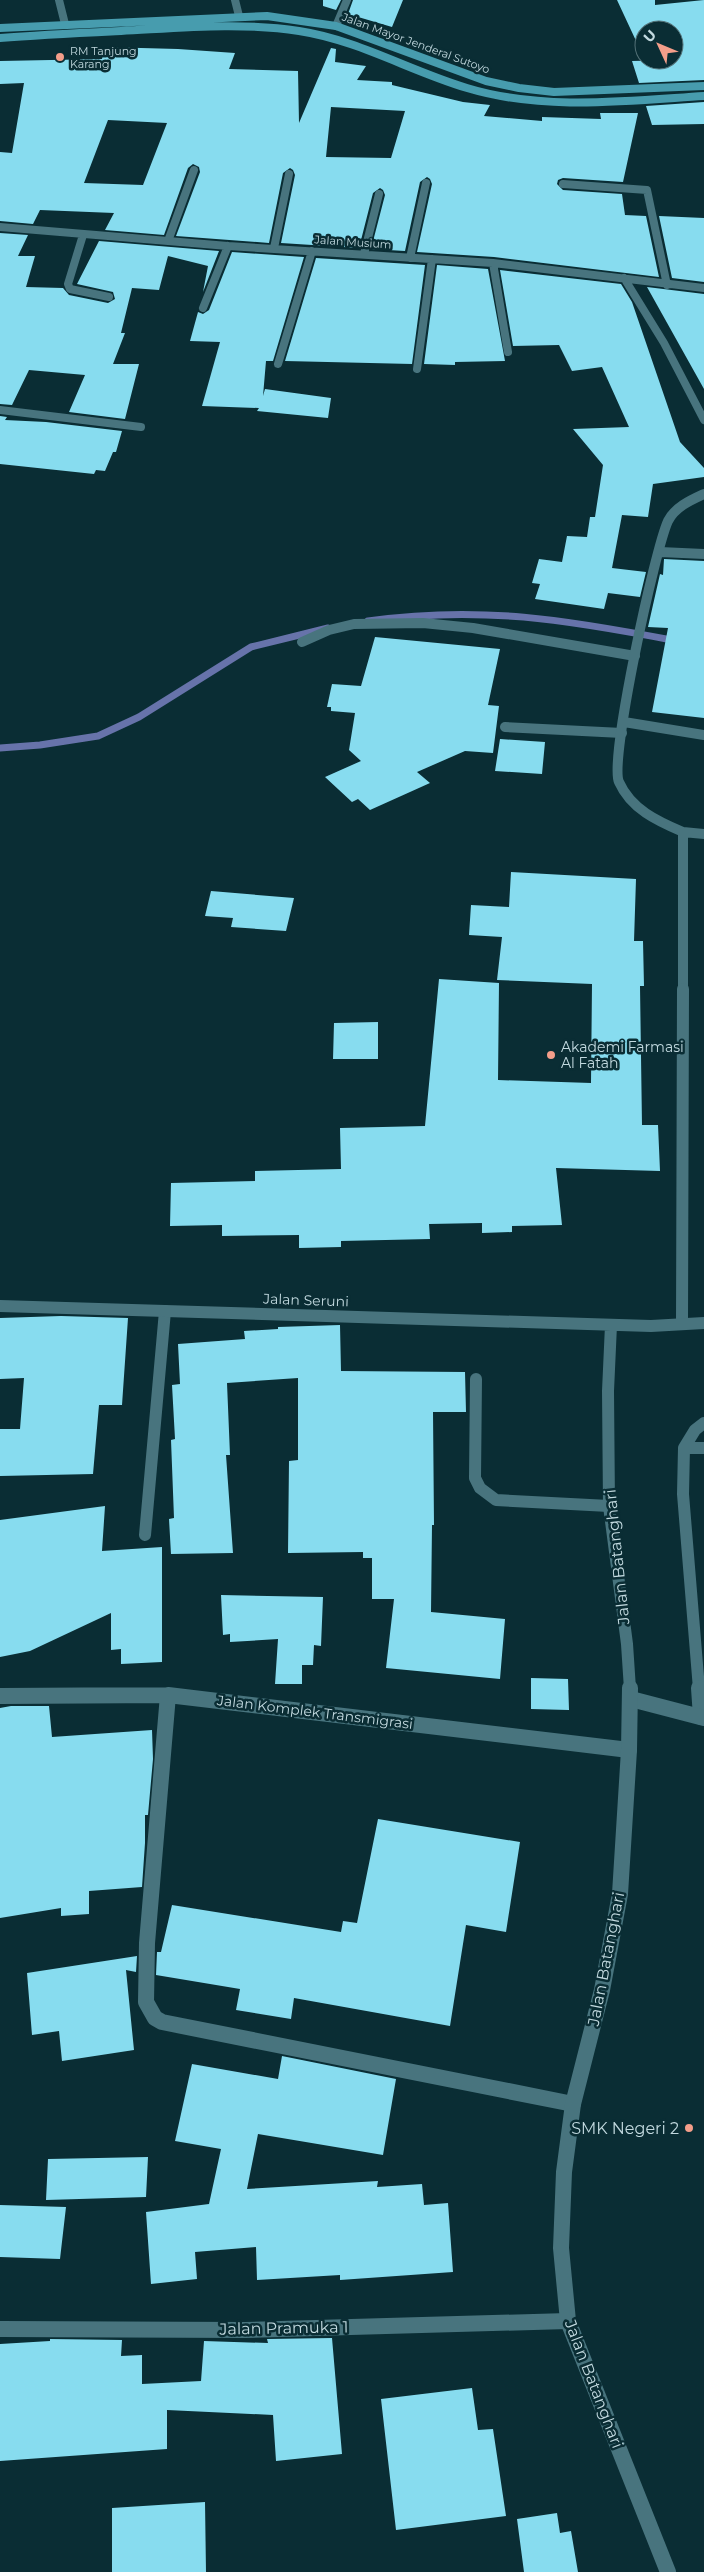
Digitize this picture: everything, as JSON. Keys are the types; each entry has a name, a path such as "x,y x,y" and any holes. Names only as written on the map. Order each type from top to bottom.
{"main road":[{"name":"Jalan Mayor Jenderal Sutoyo","path":"0,28 239,16 292,18 336,26 486,81 519,88 554,92 704,86"},
{"name":"Jalan Mayor Jenderal Sutoyo","path":"0,38 179,27 260,27 300,31 337,40 468,89 509,97 556,102 704,96"}],"street":[{"path":"59,0 65,24"},
{"path":"235,0 239,16"},
{"path":"336,26 347,0"},
{"path":"168,241 194,170"},
{"path":"274,248 289,174"},
{"path":"410,258 426,183"},
{"path":"563,184 628,186 647,190 667,285"},
{"path":"364,254 379,194"},
{"name":"Jalan Musium","path":"0,227 228,246 493,262 667,285 704,288"},
{"path":"83,235 68,284 70,289 90,295 109,296"},
{"path":"203,308 228,246"},
{"path":"278,364 312,250"},
{"path":"417,369 432,259"},
{"path":"493,262 508,352"},
{"path":"624,278 664,343 704,420"},
{"path":"0,410 141,427"},
{"path":"704,494 687,501 674,512 668,522 636,641 623,728 618,780 632,804 663,824 683,832 704,834"},
{"path":"660,552 704,554"},
{"path":"302,642 329,630 354,624 423,623 490,631 634,656"},
{"path":"505,727 623,728 704,735"},
{"path":"682,1324 683,832"},
{"name":"Jalan Seruni","path":"0,1306 610,1325 704,1322"},
{"path":"145,1535 165,1311"},
{"name":"Jalan Batanghari","path":"610,1325 608,1391 609,1506 627,1644 631,1698 620,1894 602,1990 573,2104 564,2172 561,2248 568,2321 668,2572"},
{"path":"476,1379 475,1478 480,1488 496,1500 609,1506"},
{"path":"631,1698 703,1717 684,1494 684,1448 695,1430 704,1423"},
{"path":"684,1448 704,1448"},
{"path":"168,1695 147,1943 146,2002 155,2018 162,2022 573,2104"},
{"name":"Jalan Komplek Transmigrasi","path":"0,1696 168,1695 628,1750"},
{"name":"Jalan Pramuka 1","path":"0,2329 245,2330 568,2321"}],"building":[{"path":"323,0 341,0 336,10 323,6"},
{"path":"353,0 403,0 392,27 348,14"},
{"path":"617,0 655,0 655,5 704,0 704,80 639,83 635,70 684,70 684,20 634,20 634,37"},
{"path":"104,47 178,49 235,53 229,69 298,71 299,123 331,48 336,49 335,62 366,66 357,80 392,82 392,85 463,102 490,105 484,116 542,121 542,117 601,119 600,113 638,113 623,182 563,178 558,180 557,184 563,190 622,194 625,215 646,216 659,277 494,257 417,252 432,184 427,177 420,182 405,251 371,249 385,195 380,188 373,193 359,248 281,243 295,175 290,168 283,173 269,243 176,236 200,172 199,167 193,164 188,168 164,235 105,230 114,213 40,210 33,224 0,221 0,152 12,153 24,83 0,84 0,61 102,59","holes":["331,107 405,111 391,158 326,157","108,120 167,123 143,185 84,183"]},
{"path":"704,102 704,124 652,125 646,106"},
{"path":"659,216 704,218 704,282 672,278"},
{"path":"0,233 28,235 18,256 35,256 26,287 63,288 69,295 108,303 115,299 113,292 77,284 99,241 219,251 203,292 208,266 168,256 159,290 132,288 121,333 125,333 113,364 139,364 125,419 69,412 85,375 29,370 12,405 0,404"},
{"path":"232,252 304,257 273,361 266,361 263,396 265,389 331,398 328,418 257,411 259,408 202,406 220,342 190,341 198,312 203,314 209,310"},
{"path":"316,258 425,265 412,364 285,361"},
{"path":"437,265 488,269 505,361 455,362 455,365 424,364"},
{"path":"500,270 621,284 632,302 680,442 704,468 704,477 653,484 648,517 622,515 612,568 646,572 640,597 608,593 604,609 535,599 540,584 532,583 539,559 562,562 567,536 587,537 590,517 595,517 603,465 573,429 629,427 602,367 572,371 559,345 513,346"},
{"path":"647,287 704,294 704,389"},
{"path":"0,416 7,417 5,420 46,422 122,431 116,452 113,452 105,471 96,470 94,474 0,464"},
{"path":"664,559 704,561 704,718 652,712 668,628 648,627 660,574 663,575"},
{"path":"375,637 500,649 488,705 499,706 493,753 465,751 417,772 430,783 370,810 358,799 352,802 325,777 361,761 349,750 355,713 331,711 331,707 327,707 332,684 361,686"},
{"path":"500,739 545,742 542,774 495,771"},
{"path":"511,872 636,879 634,941 643,941 644,986 640,986 642,1125 658,1125 660,1171 556,1168 562,1225 512,1226 512,1232 482,1233 482,1223 429,1224 430,1239 341,1241 341,1247 299,1248 299,1235 222,1236 222,1225 170,1226 171,1183 255,1181 255,1171 341,1169 340,1128 425,1126 439,979 499,983 498,1080 591,1083 592,984 497,980 502,937 469,935 471,905 509,907"},
{"path":"211,891 294,898 286,931 231,927 233,918 205,916"},
{"path":"378,1022 378,1059 333,1059 334,1023"},
{"path":"61,1316 128,1318 122,1405 99,1405 93,1474 0,1476 0,1429 20,1429 24,1378 0,1379 0,1318"},
{"path":"340,1325 341,1371 465,1372 466,1412 433,1412 434,1525 432,1525 431,1612 505,1619 500,1679 386,1668 394,1599 372,1599 372,1558 363,1558 363,1552 288,1553 289,1461 298,1460 298,1378 227,1383 230,1455 226,1455 233,1553 171,1554 169,1519 174,1518 171,1440 175,1439 172,1385 180,1384 178,1344 245,1339 244,1331 278,1329 278,1327"},
{"path":"105,1506 102,1551 162,1547 162,1662 121,1664 121,1649 111,1650 111,1613 30,1651 0,1657 0,1520"},
{"path":"221,1595 323,1597 321,1646 314,1645 313,1665 302,1665 302,1684 275,1684 278,1639 230,1642 230,1634 223,1635"},
{"path":"531,1678 568,1679 569,1710 531,1709"},
{"path":"11,1706 49,1706 52,1737 152,1730 153,1759 148,1815 145,1815 142,1887 89,1891 89,1914 61,1916 61,1908 0,1918 0,1708"},
{"path":"378,1819 520,1842 506,1932 466,1925 450,2026 294,1998 291,2019 236,2010 240,1989 156,1975 157,1952 161,1952 172,1905 341,1932 343,1921 357,1923"},
{"path":"137,1956 136,1972 126,1970 134,2050 62,2061 59,2031 32,2035 27,1973"},
{"path":"282,2056 396,2079 383,2155 258,2134 247,2189 378,2181 377,2187 422,2184 424,2205 448,2203 453,2272 340,2280 340,2275 257,2280 256,2247 195,2252 197,2279 151,2284 146,2212 209,2204 221,2149 175,2141 192,2064 278,2079"},
{"path":"148,2157 146,2197 46,2200 48,2159"},
{"path":"0,2205 66,2207 60,2259 0,2257"},
{"path":"332,2338 342,2454 276,2461 273,2415 167,2410 167,2449 0,2461 0,2344 50,2341 50,2339 122,2340 121,2356 142,2355 142,2384 201,2381 204,2341 268,2343 267,2339"},
{"path":"472,2388 478,2430 493,2429 506,2516 396,2530 381,2399"},
{"path":"205,2502 206,2572 112,2572 112,2508"},
{"path":"557,2513 560,2533 571,2531 578,2572 524,2572 517,2519"}],"waterway":[{"path":"368,621 448,614 524,617 561,621 677,641"},
{"path":"0,748 40,745 98,736 139,717 251,647 328,628"}],"place":[{"name":"RM Tanjung Karang","path":"60,57"},
{"name":"Akademi Farmasi Al Fatah","path":"551,1055"},
{"name":"SMK Negeri 2","path":"689,2128"}]}
